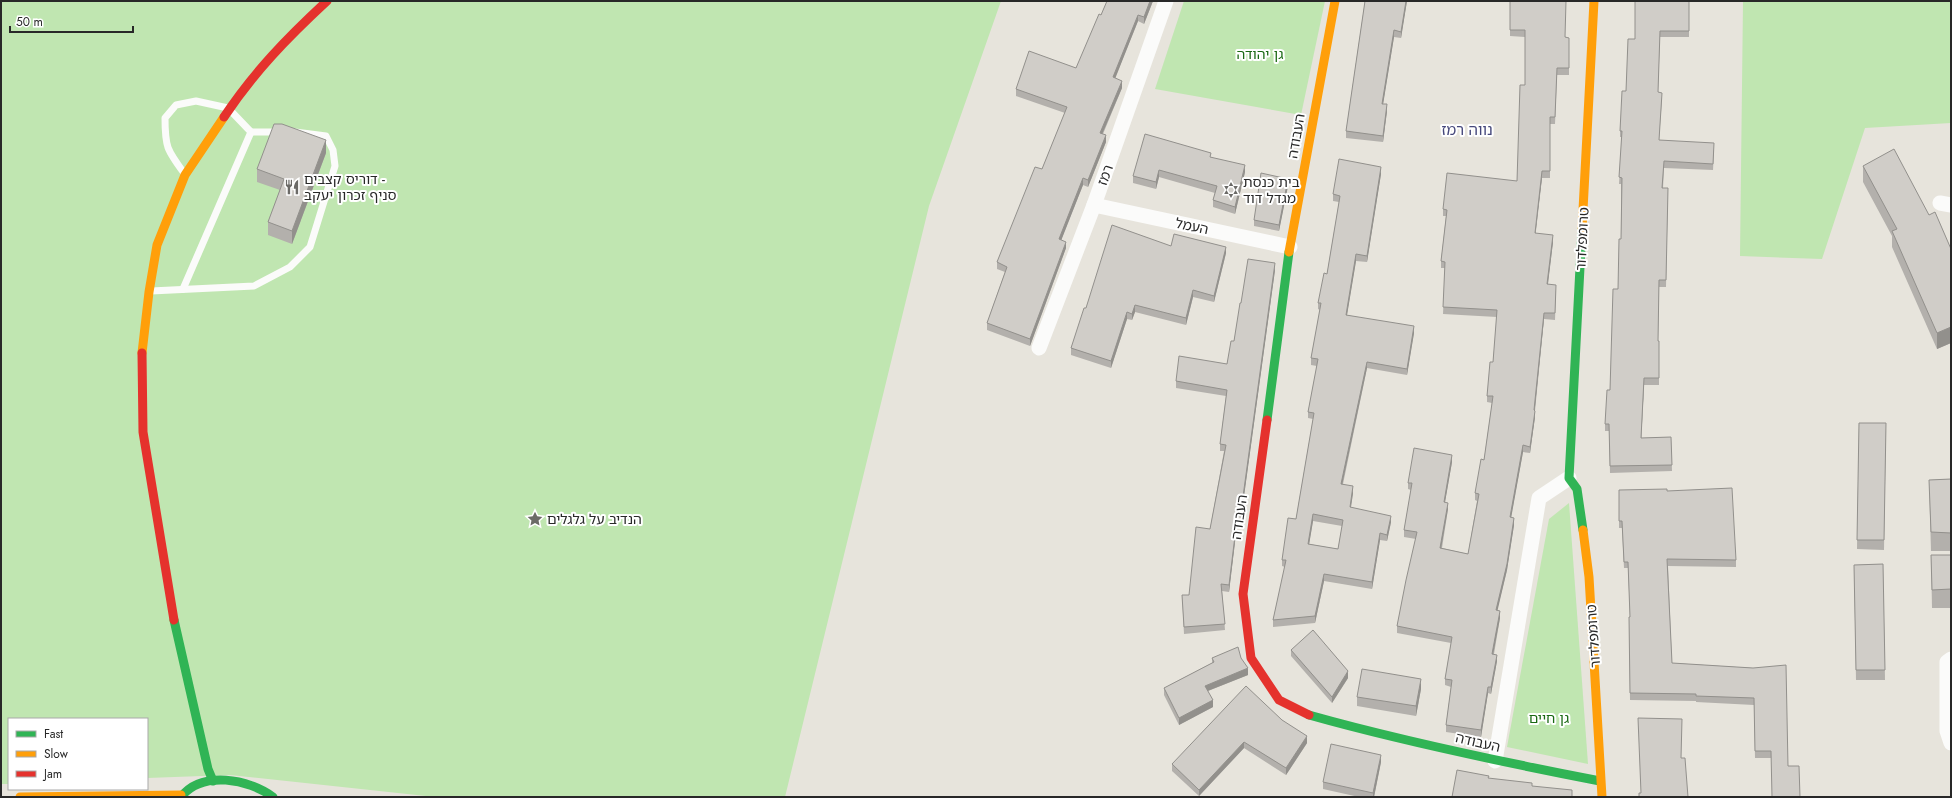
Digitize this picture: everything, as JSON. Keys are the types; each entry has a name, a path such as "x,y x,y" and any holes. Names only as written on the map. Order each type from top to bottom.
{"street":[{"path":"213,781 208,768 172,609 143,432 141,363 149,292 157,245 186,174 228,108 284,41 327,1"},
{"name":"רמז","path":"1039,348 1094,206 1166,1"},
{"name":"העבודה","path":"1335,1 1290,247 1243,594 1251,658 1279,700 1305,714 1366,731 1495,761 1600,781"},
{"name":"טרומפלדור","path":"1594,1 1569,478 1577,489 1589,577 1602,797"},
{"name":"העמל","path":"1094,206 1290,247"},
{"path":"1495,761 1539,498 1569,478"},
{"path":"1951,659 1947,662 1947,731 1951,743"},
{"path":"20,797 181,796 190,787 213,781 241,782 261,788 273,797"}],"lane":[{"path":"149,292 254,286 290,266 310,247 335,166 333,150 326,136 304,132 251,132 228,108 196,101 176,105 165,118 165,142 173,159 186,174"},
{"path":"183,289 251,132"}],"green space":[{"path":"1,1 1001,1 929,206 785,797 435,797 230,775 148,778 148,718 8,718 8,784 1,784"},
{"name":"גן יהודה","path":"1184,1 1325,1 1301,115 1155,89"},
{"path":"1743,1 1951,1 1951,123 1865,128 1822,259 1740,256"},
{"name":"גן חיים","path":"1569,503 1588,764 1507,747 1549,519"}],"building":[{"path":"1107,1 1150,1 1144,17 1138,15 1113,77 1122,81 1100,133 1106,135 1088,180 1083,178 1059,239 1066,242 1030,339 987,323 1007,267 997,262 1035,167 1042,169 1067,107 1016,89 1029,51 1076,68 1099,14 1101,15"},
{"path":"1365,1 1406,1 1401,32 1394,30 1382,104 1387,104 1383,136 1346,131"},
{"path":"1510,1 1566,1 1565,37 1569,38 1569,68 1557,68 1555,117 1550,117 1550,171 1542,171 1535,233 1553,235 1547,284 1556,285 1555,313 1544,313 1535,411 1530,447 1523,445 1510,517 1514,518 1507,564 1496,610 1500,611 1492,654 1497,655 1491,687 1488,687 1481,730 1446,725 1452,680 1445,679 1452,637 1397,626 1417,532 1404,530 1412,483 1408,483 1414,448 1452,455 1444,502 1448,503 1440,548 1468,554 1479,494 1475,493 1481,459 1484,460 1493,396 1487,396 1490,362 1493,362 1497,310 1443,307 1445,262 1441,261 1447,210 1443,209 1447,173 1517,181 1520,85 1525,85 1525,30 1510,30"},
{"path":"1635,1 1689,1 1689,31 1660,31 1658,92 1662,93 1659,140 1714,143 1713,164 1664,161 1662,188 1668,188 1666,280 1659,280 1659,378 1644,378 1641,438 1671,437 1672,465 1610,466 1609,424 1605,424 1607,390 1610,390 1613,289 1618,289 1619,239 1621,239 1622,178 1619,177 1622,131 1620,131 1622,91 1626,91 1628,39 1635,39"},
{"name":"דוריס קצבים - סניף זכרון יעקב","path":"274,124 282,124 326,140 292,231 268,222 284,179 257,169"},
{"path":"1145,134 1211,153 1210,157 1245,165 1235,207 1213,200 1217,186 1159,170 1156,182 1133,176"},
{"path":"1894,149 1929,215 1935,212 1951,249 1951,327 1937,333 1892,231 1897,229 1863,166"},
{"path":"1339,159 1381,167 1367,256 1356,254 1346,315 1414,326 1407,369 1367,362 1341,484 1353,486 1350,507 1391,516 1387,535 1380,533 1372,582 1324,574 1315,616 1273,620 1286,560 1282,560 1288,518 1296,519 1314,413 1308,412 1318,359 1311,358 1321,303 1318,303 1324,273 1327,274 1340,196 1333,194","holes":["1313,514 1343,520 1338,549 1308,544"]},
{"path":"1261,173 1288,179 1279,225 1254,220"},
{"path":"1112,225 1171,246 1174,234 1226,247 1214,296 1193,290 1186,318 1135,305 1132,314 1127,312 1111,361 1071,348 1084,308 1086,308"},
{"path":"1248,259 1275,263 1241,511 1238,511 1229,585 1221,584 1225,624 1184,627 1182,595 1189,595 1196,527 1210,529 1226,445 1220,444 1227,390 1176,381 1179,356 1227,364 1231,341 1234,341"},
{"path":"1859,423 1886,423 1884,540 1857,540"},
{"path":"1951,479 1951,533 1931,532 1929,480"},
{"path":"1732,488 1736,560 1667,559 1672,663 1753,668 1786,665 1788,766 1799,766 1800,797 1772,797 1771,751 1755,751 1754,698 1696,696 1696,694 1630,693 1628,562 1624,562 1622,521 1619,521 1619,490 1667,489 1667,491"},
{"path":"1931,555 1951,555 1951,589 1932,590"},
{"path":"1883,564 1885,670 1856,670 1854,565"},
{"path":"1313,630 1348,671 1332,697 1291,650"},
{"path":"1238,647 1241,658 1248,668 1205,686 1213,700 1179,718 1164,688 1214,662 1212,658"},
{"path":"1362,669 1421,679 1416,706 1357,697"},
{"path":"1246,686 1282,720 1307,736 1286,768 1244,742 1199,790 1172,764"},
{"path":"1638,718 1682,719 1681,758 1685,758 1688,797 1639,797 1639,793 1641,793"},
{"path":"1331,744 1381,755 1373,793 1323,782"},
{"path":"1457,770 1489,776 1488,778 1532,783 1532,786 1572,790 1572,797 1452,797"}],"traffic: fast":[{"path":"1582,229 1569,478 1577,489 1583,530"},
{"path":"1267,420 1289,252"},
{"path":"174,620 208,769 213,781"},
{"path":"1309,715 1454,751 1600,781"},
{"path":"181,797 190,789 201,783 213,780 239,782 263,791 273,797"}],"traffic: slow":[{"path":"1289,252 1335,1"},
{"path":"1582,229 1594,1"},
{"path":"142,353 149,292 157,245 185,175 224,117"},
{"path":"1583,530 1589,577 1602,797"},
{"path":"20,797 181,795"}],"traffic: jam":[{"path":"224,117 259,70 298,28 327,1"},
{"path":"142,353 143,432 174,620"},
{"path":"1267,420 1243,594 1251,658 1279,700 1309,715"}],"place":[{"name":"דוריס קצבים - סניף זכרון יעקב","path":"292,187"},
{"name":"בית כנסת מגדל דוד","path":"1231,190"},
{"name":"הנדיב על גלגלים","path":"535,519"}],"district":[{"name":"נווה רמז","path":"1467,130"}]}
